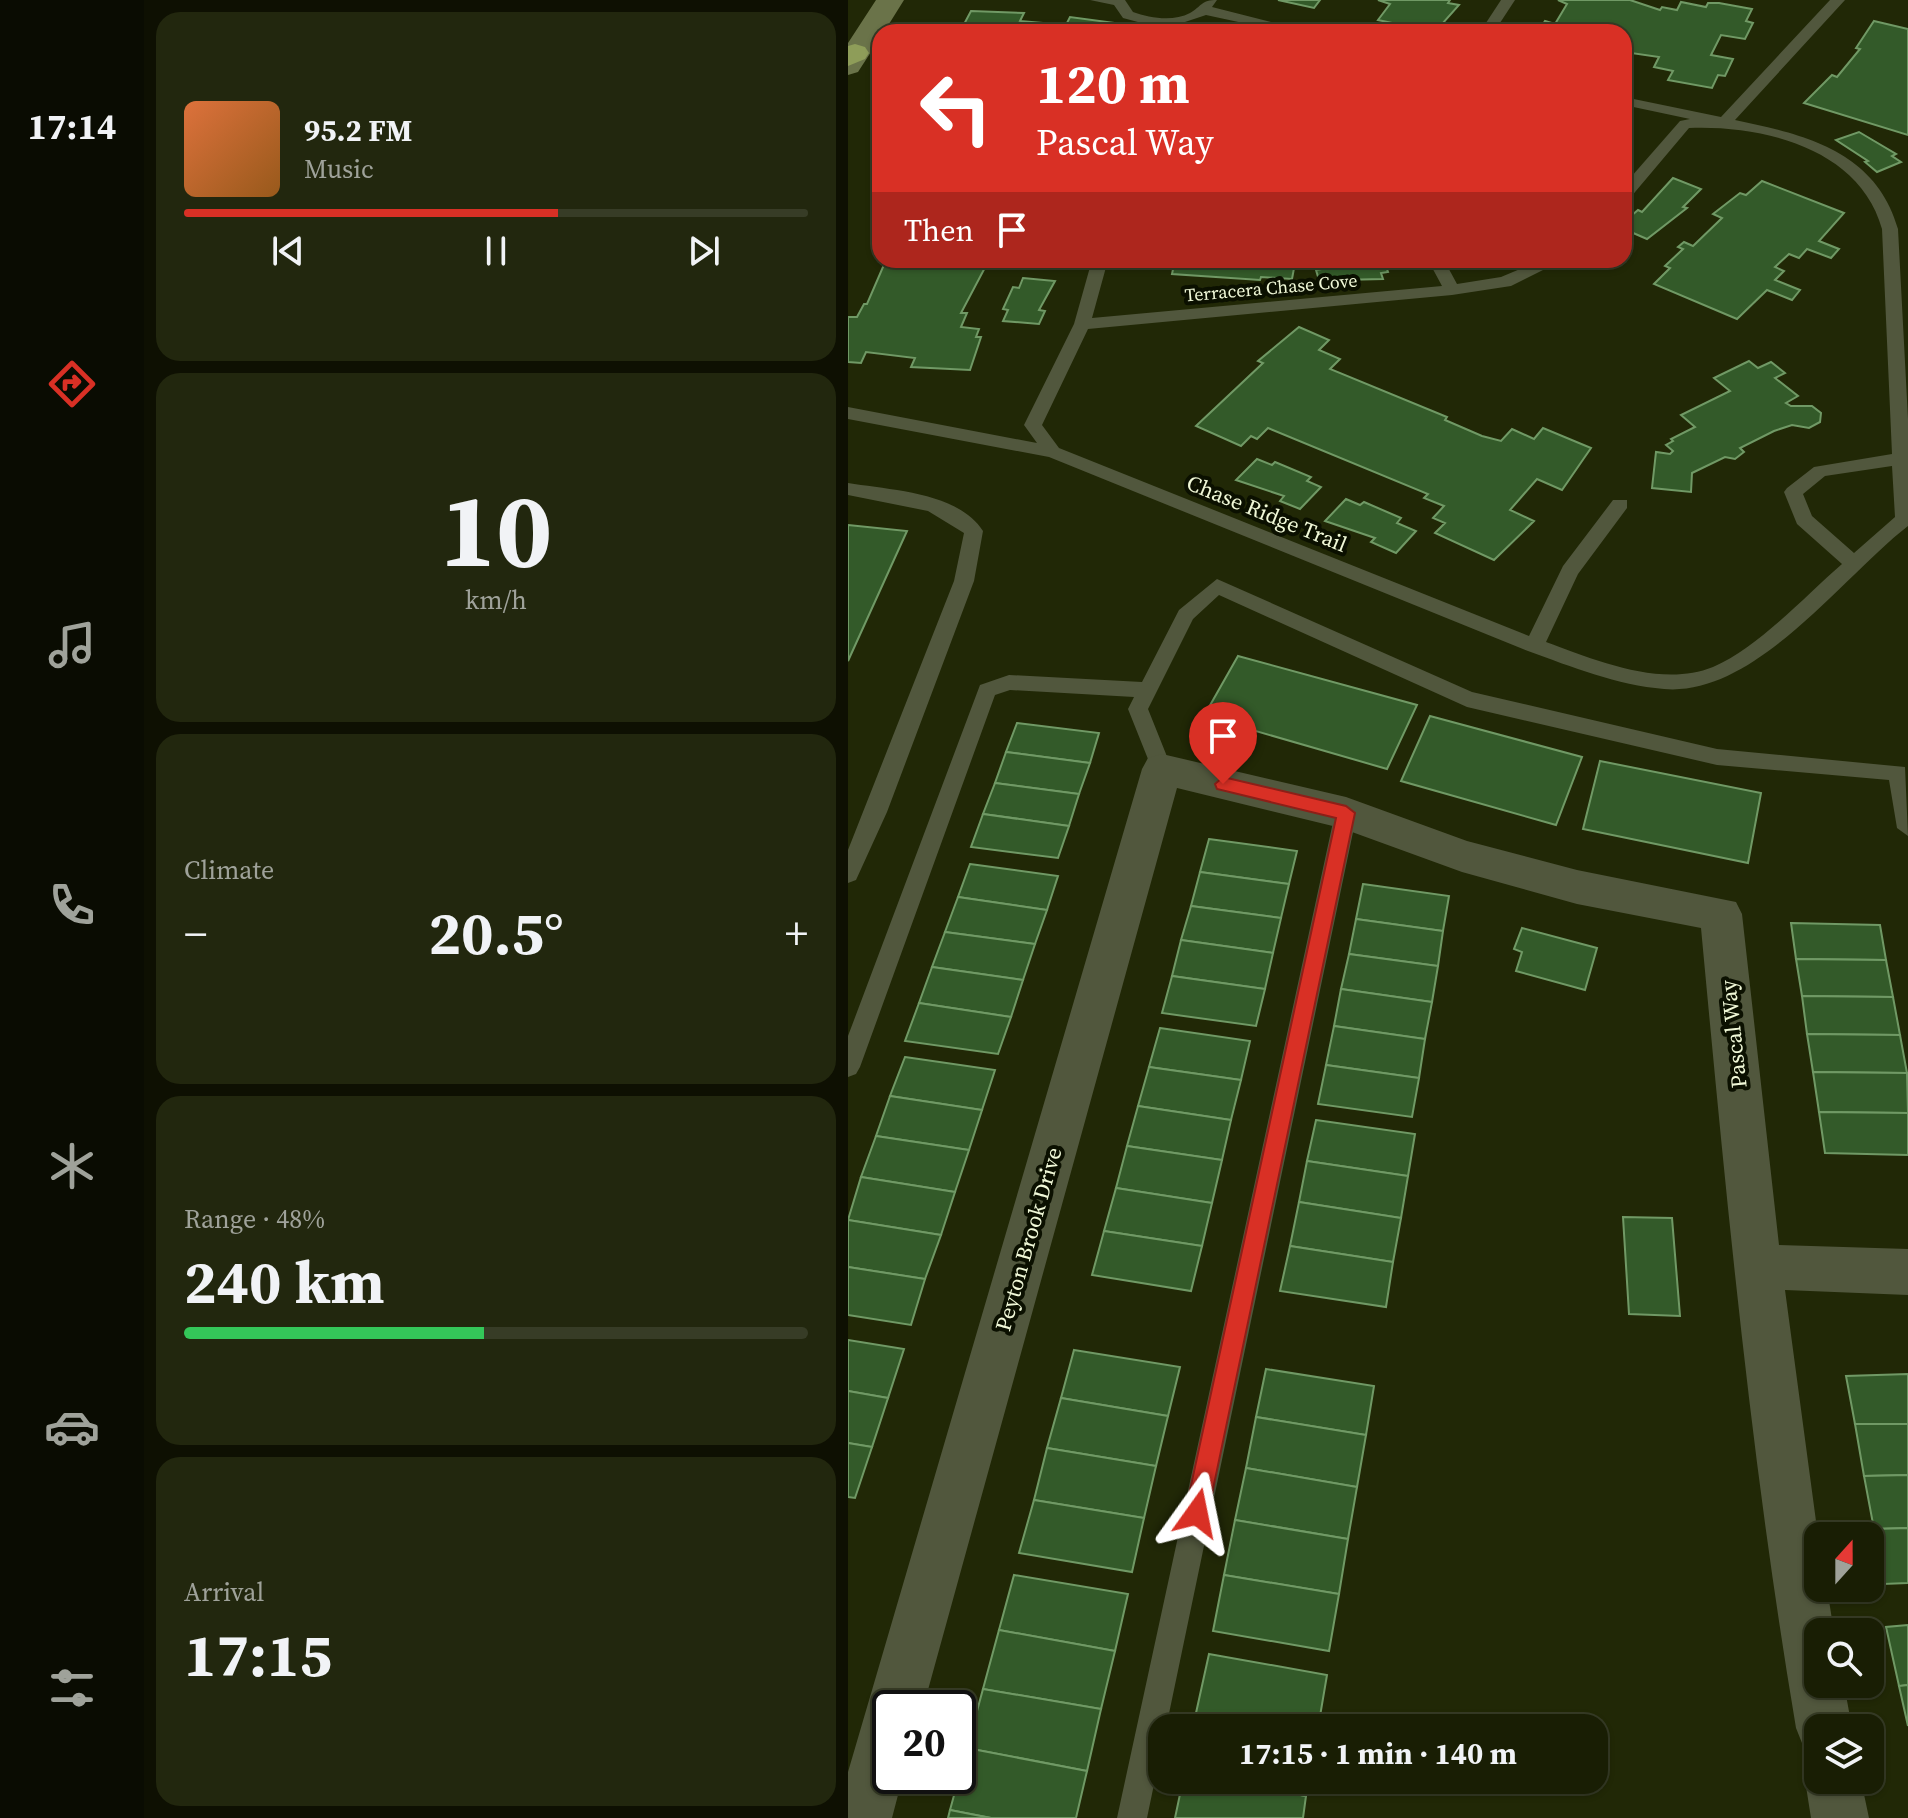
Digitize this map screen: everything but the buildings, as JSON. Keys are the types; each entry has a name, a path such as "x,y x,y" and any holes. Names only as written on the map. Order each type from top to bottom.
{"main road":[{"path":"873,24 890,0"},
{"path":"850,58 872,26"}],"street":[{"name":"Pascal Way","path":"1162,769 1346,813 1462,856 1577,887 1721,914 1757,1267 1809,1649 1821,1714"},
{"name":"Peyton Brook Drive","path":"900,1690 1162,769"},
{"path":"1757,1267 1908,1272"},
{"path":"863,1818 872,1787"},
{"path":"1836,1794 1840,1818"}],"lane":[{"path":"1097,0 1118,0 1128,15 1150,24"},
{"path":"1492,24 1508,0"},
{"path":"1632,186 1685,124 1725,122 1838,0"},
{"path":"1169,24 1191,18 1207,5 1275,24"},
{"path":"1632,103 1782,134 1846,161 1882,201 1890,229 1906,519 1854,564 1804,519 1793,492 1820,471 1901,459"},
{"path":"1053,452 1033,425 1082,324 1098,268"},
{"path":"1440,268 1452,290"},
{"name":"Terracera Chase Cove","path":"1082,324 1452,290 1505,282 1537,268"},
{"name":"Chase Ridge Trail","path":"848,413 1053,452 1535,646 1597,668 1666,682 1717,674 1763,644 1854,564"},
{"path":"848,489 942,510 967,521 974,531 964,581 876,812 848,874"},
{"path":"1535,646 1552,602 1582,547 1620,504"},
{"path":"1162,769 1138,709 1186,615 1217,586 1467,699 1717,757 1898,773 1908,828"},
{"path":"848,1067 987,690 1009,682 1148,690"},
{"path":"1132,1818 1346,813"}],"route":[{"path":"1197,1513 1346,813 1223,784"}]}
